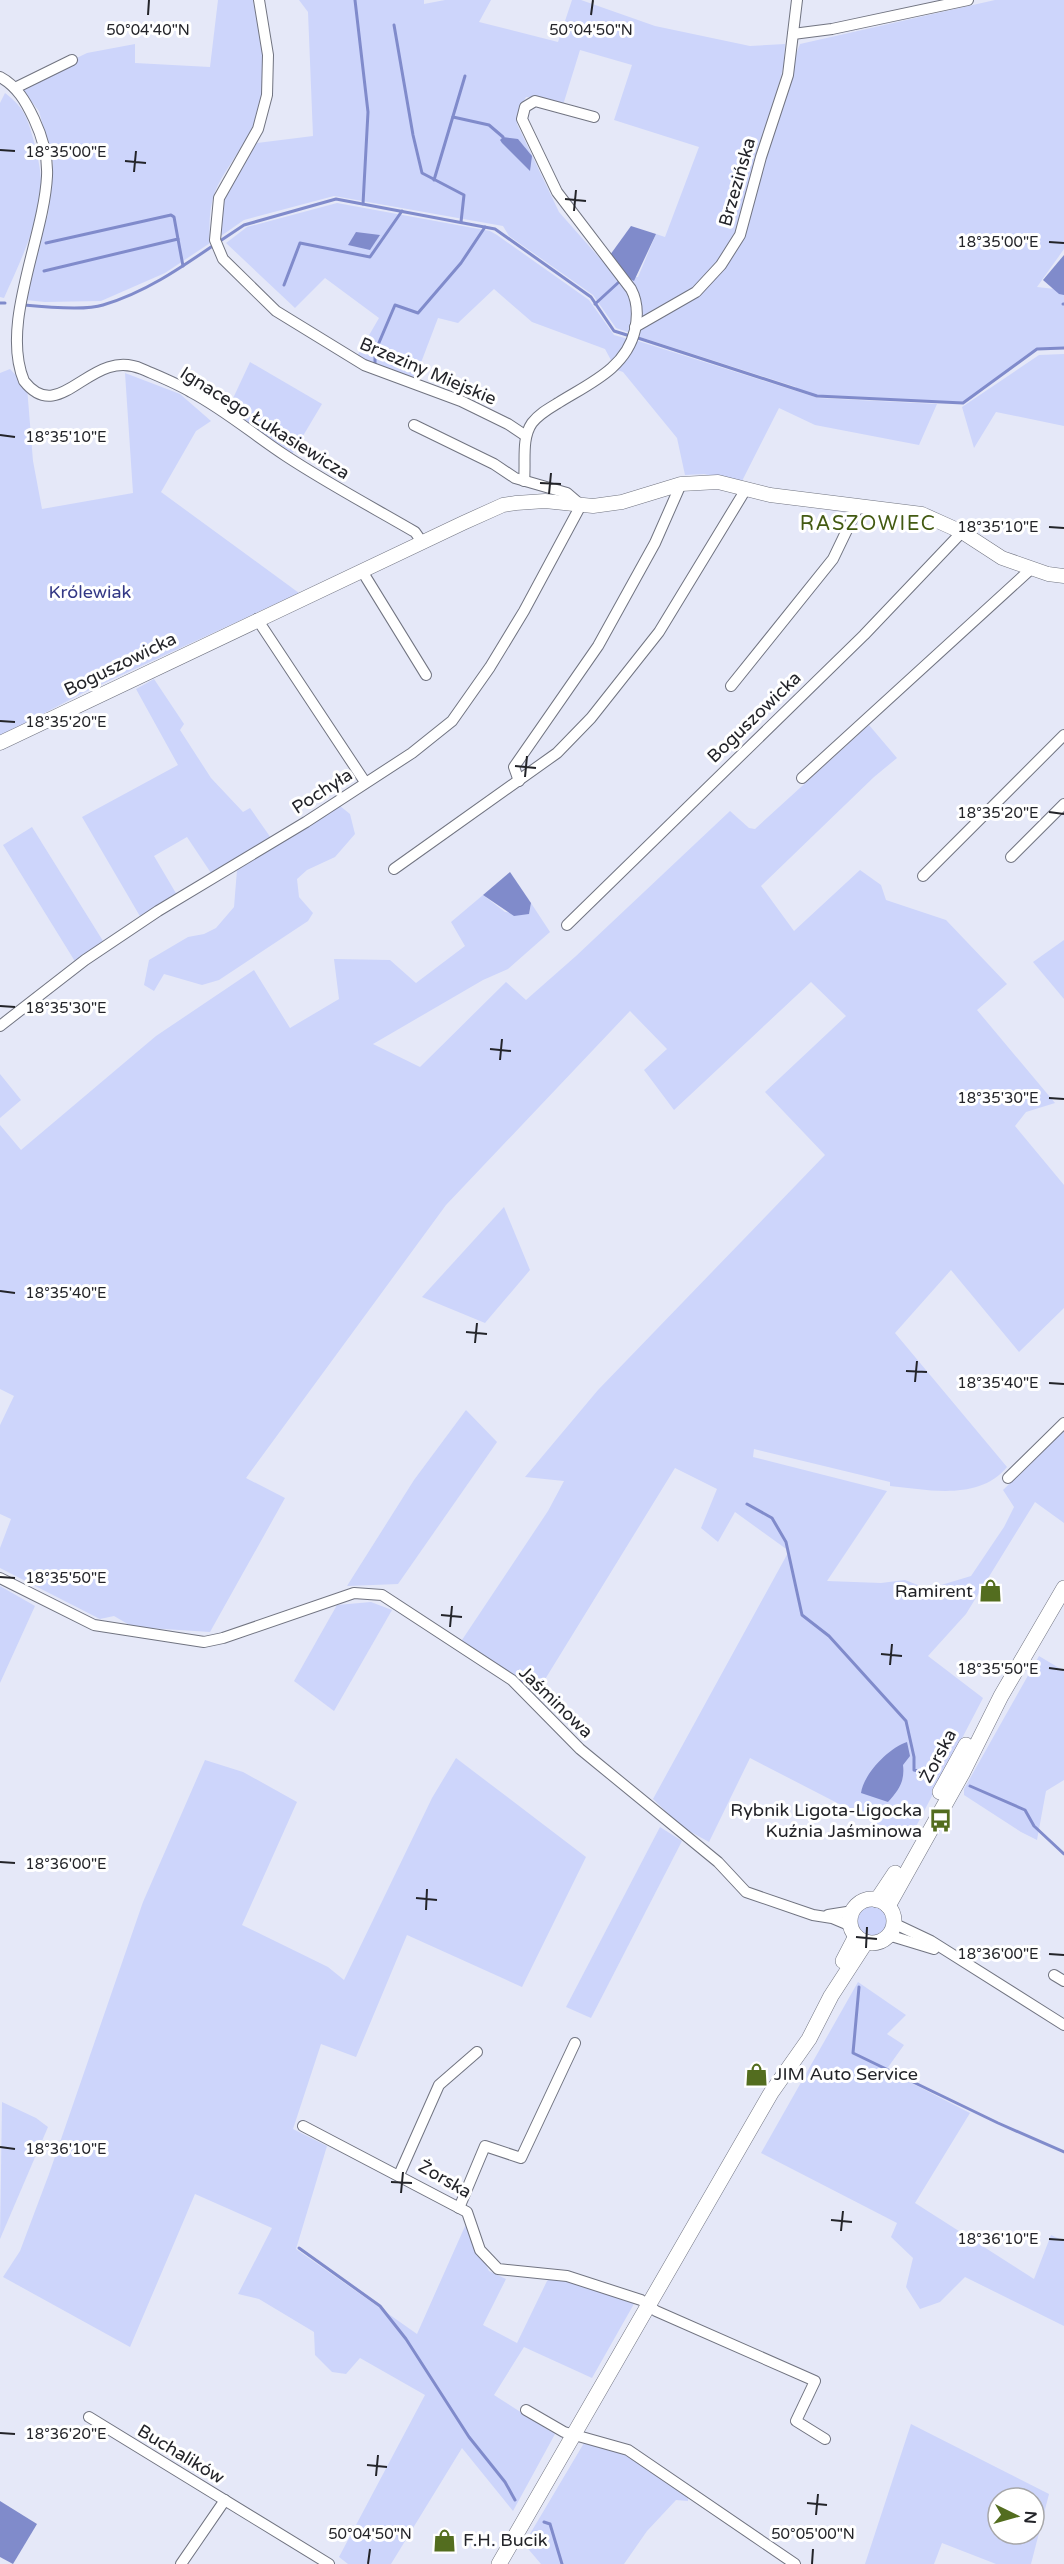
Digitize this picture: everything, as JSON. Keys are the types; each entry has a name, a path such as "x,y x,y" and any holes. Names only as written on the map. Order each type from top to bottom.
{"main road":[{"name":"Żorska","path":"882,1903 977,1726 1001,1696 1064,1588"},
{"path":"500,2564 771,2093 786,2057 856,1929 861,1902 882,1903 891,1929 879,1941 856,1929"}],"street":[{"name":"Brzeziny Miejskie","path":"259,0 269,69 265,107 253,139 222,191 217,208 216,243 232,271 276,311 364,365 460,401 508,424 526,436"},
{"name":"Brzezińska","path":"635,327 696,292 721,265 740,235 761,157 788,75 797,0"},
{"path":"793,34 832,29 968,0"},
{"path":"15,88 72,60"},
{"name":"Ignacego Łukasiewicza","path":"0,77 15,88 27,104 38,128 47,168 42,212 10,310 12,354 19,372 29,387 44,395 57,396 95,372 113,364 126,364 140,368 204,399 296,462 415,532 422,542"},
{"path":"524,481 526,436 532,424 541,413 613,369 629,344 635,327 636,302 632,289 587,234 557,192 522,119 528,104 535,101 594,117"},
{"path":"414,425 494,464 515,478 567,493 581,505"},
{"name":"Boguszowicka","path":"0,743 257,619 503,505 545,501 581,505 622,502 681,484 718,482 770,495 922,514 962,532 1002,558 1048,574 1064,576"},
{"path":"519,781 514,767 598,646 655,543 681,484"},
{"path":"394,869 557,753 591,718 659,632 746,489"},
{"name":"Pochyła","path":"0,1026 85,960 158,911 306,822 412,753 452,722 490,667 524,611 581,505"},
{"path":"731,686 833,559 859,506"},
{"name":"Boguszowicka","path":"567,925 864,635 962,532"},
{"path":"802,778 1032,568"},
{"path":"362,571 426,675"},
{"path":"257,619 365,782"},
{"path":"922,876 1064,735"},
{"path":"1011,857 1064,804"},
{"path":"1008,1478 1064,1423"},
{"name":"Jaśminowa","path":"0,1578 94,1625 204,1642 223,1638 354,1593 382,1595 512,1680 580,1749 718,1862 746,1892 824,1916 856,1929"},
{"path":"891,1929 931,1941 945,1952 1064,2025"},
{"path":"1054,1975 1064,1981"},
{"path":"459,2208 485,2146 521,2158 575,2043"},
{"path":"399,2175 439,2085 477,2052"},
{"name":"Żorska","path":"303,2126 467,2212 480,2250 498,2269 567,2276 641,2300 656,2311 815,2381 796,2421 825,2439"},
{"path":"526,2410 573,2435 628,2450 795,2564"},
{"name":"Buchalików","path":"89,2417 329,2564"},
{"name":"Buchalików","path":"181,2564 225,2500"}],"green space":[{"path":"218,0 253,0 264,65 264,78 258,115 215,192 210,214 210,243 165,273 101,301 45,302 16,299 48,215 53,163 39,111 19,86 87,53 135,44 135,63 210,67"},
{"path":"299,0 424,0 424,4 445,0 491,0 479,22 558,42 572,0 581,0 655,26 750,46 785,44 784,65 735,244 800,44 995,0 1064,0 1064,249 1037,287 1064,290 1064,348 1037,350 963,403 817,396 796,390 796,387 637,336 639,320 628,278 638,277 656,234 665,237 699,147 614,120 632,65 580,50 563,105 543,98 526,97 520,108 517,124 559,212 627,289 632,305 630,333 616,328 593,295 509,236 503,226 334,196 244,220 218,238 221,206 229,186 257,143 313,136 308,12"},
{"path":"5,93 24,112 29,124 38,157 41,189 32,231 4,298 0,297 0,103"},
{"path":"337,203 490,231 589,300 614,335 628,339 621,355 612,362 605,349 532,322 494,289 458,323 438,318 414,381 357,356 379,318 325,278 295,308 226,243 247,227"},
{"path":"635,340 818,398 937,404 919,445 815,425 779,408 741,483 704,474 685,475 677,438 623,372 617,370"},
{"path":"1064,354 1064,426 996,412 974,448 962,407 1039,355"},
{"path":"250,362 322,404 291,456 228,409"},
{"name":"Królewiak","path":"10,369 27,387 33,461 42,509 133,493 125,373 180,394 211,421 196,431 161,492 299,593 83,693 0,736 0,373"},
{"path":"154,679 184,724 180,730 211,778 243,812 250,808 271,838 211,873 187,837 154,856 177,895 141,918 82,817 178,765 136,689"},
{"path":"869,725 897,758 874,777 761,886 794,931 860,870 881,885 886,900 946,920 1007,984 977,1010 1055,1103 1026,1112 1015,1126 1064,1185 1064,1308 1019,1352 951,1270 895,1333 1007,1467 996,1478 968,1489 921,1490 890,1486 890,1482 754,1449 753,1457 887,1491 827,1581 881,1583 905,1580 928,1589 971,1576 1004,1527 1014,1507 1003,1490 1064,1431 1064,1523 1035,1502 966,1614 928,1656 983,1698 909,1840 750,1758 709,1842 682,1827 653,1799 789,1551 735,1512 718,1542 701,1528 717,1489 675,1468 536,1694 460,1643 548,1511 564,1481 525,1477 598,1390 825,1155 765,1092 846,1016 811,982 674,1110 644,1070 667,1049 630,1011 446,1205 246,1478 285,1498 210,1632 133,1627 114,1616 100,1619 0,1568 0,1548 11,1519 0,1514 0,1425 14,1396 0,1389 0,1125 21,1150 156,1036 254,970 290,1028 339,999 334,959 390,960 416,983 465,946 451,922 483,895 505,912 529,914 531,903 550,932 508,969 483,980 373,1044 420,1067 506,982 526,1000 730,811 749,828 755,829"},
{"path":"340,806 350,814 355,834 335,857 307,870 297,879 299,897 313,913 308,921 219,980 202,985 164,974 154,991 144,985 149,960 188,937 204,934 216,928 234,907 237,870"},
{"path":"32,827 103,941 76,963 3,845"},
{"path":"1064,940 1064,999 1033,962"},
{"path":"0,1074 21,1100 0,1118"},
{"path":"504,1207 530,1270 485,1323 422,1297"},
{"path":"466,1410 497,1442 398,1584 347,1586 414,1480"},
{"path":"0,1586 35,1606 0,1683"},
{"path":"371,1602 392,1610 334,1711 294,1681 337,1605"},
{"path":"1039,1656 1064,1671 1064,1780 1046,1791 1037,1840 964,1795 964,1789"},
{"path":"456,1758 586,1857 522,1987 407,1935 356,2057 321,2044 293,2129 327,2146 296,2249 417,2334 466,2224 489,2271 506,2279 483,2325 517,2343 547,2281 556,2274 635,2302 592,2378 524,2347 494,2395 555,2434 513,2511 462,2448 391,2564 348,2564 339,2557 425,2395 360,2358 346,2374 332,2372 315,2355 314,2332 259,2299 238,2294 272,2228 195,2194 130,2347 3,2277 20,2251 143,1902 205,1760 243,1772 297,1802 242,1925 328,1967 344,1980 432,1798"},
{"path":"660,1827 682,1841 591,2018 566,2007"},
{"path":"872,1906 883,1910 887,1921 883,1932 872,1936 861,1932 857,1921 861,1910"},
{"path":"858,1982 906,2015 887,2034 904,2045 886,2070 970,2113 915,2203 1034,2279 1051,2235 1064,2241 1064,2326 965,2277 940,2302 920,2309 906,2287 913,2258 891,2237 897,2223 761,2153"},
{"path":"2,2102 36,2118 48,2127 0,2239"},
{"path":"911,2424 1033,2486 986,2486 986,2546 1036,2546 1031,2564 996,2564 942,2543 934,2564 865,2564"},
{"path":"584,2443 625,2453 688,2496 688,2501 676,2500 647,2531 624,2564 541,2564 524,2544"}],"water":[{"path":"503,137 518,139 532,156 530,171 502,143 500,140"},
{"path":"631,226 656,234 634,281 628,278 610,255"},
{"path":"356,232 380,235 370,250 348,245"},
{"path":"1064,255 1064,295 1059,294 1043,280"},
{"path":"510,872 531,903 529,914 514,916 483,895"},
{"path":"907,1742 910,1756 903,1765 900,1785 888,1802 861,1793 867,1777 878,1762"},
{"path":"0,2501 37,2524 13,2564 0,2557"}],"waterway":[{"path":"355,0 368,112 363,204"},
{"path":"394,25 422,173 464,195 461,222"},
{"path":"434,180 465,76"},
{"path":"453,117 489,125 503,137"},
{"path":"220,241 244,225 336,199 495,229 591,297 614,331 627,335"},
{"path":"284,285 300,243 370,257 402,211"},
{"path":"46,243 171,215 174,217 178,239"},
{"path":"375,364 375,352 395,305 418,313 461,263 485,227"},
{"path":"44,271 178,239 183,266"},
{"path":"24,305 75,308 103,305 147,287 214,245"},
{"path":"595,304 620,281"},
{"path":"0,303 5,303"},
{"path":"638,338 817,396 963,403 1037,349 1064,348"},
{"path":"747,1504 772,1518 786,1542 802,1615 829,1636 906,1721 914,1757 914,1770 931,1774 937,1769"},
{"path":"970,1786 1025,1810 1034,1826 1064,1854"},
{"path":"859,1987 853,2053 1064,2152"},
{"path":"299,2248 380,2306 406,2339 469,2437 505,2482 515,2500"},
{"path":"544,2522 550,2524 562,2564"}],"place":[{"name":"Ramirent","path":"991,1591"},
{"name":"Rybnik Ligota-Ligocka Kuźnia Jaśminowa","path":"940,1820"},
{"name":"JIM Auto Service","path":"756,2074"},
{"name":"F.H. Bucik","path":"445,2540"}],"district":[{"name":"RASZOWIEC","path":"868,524"}]}
